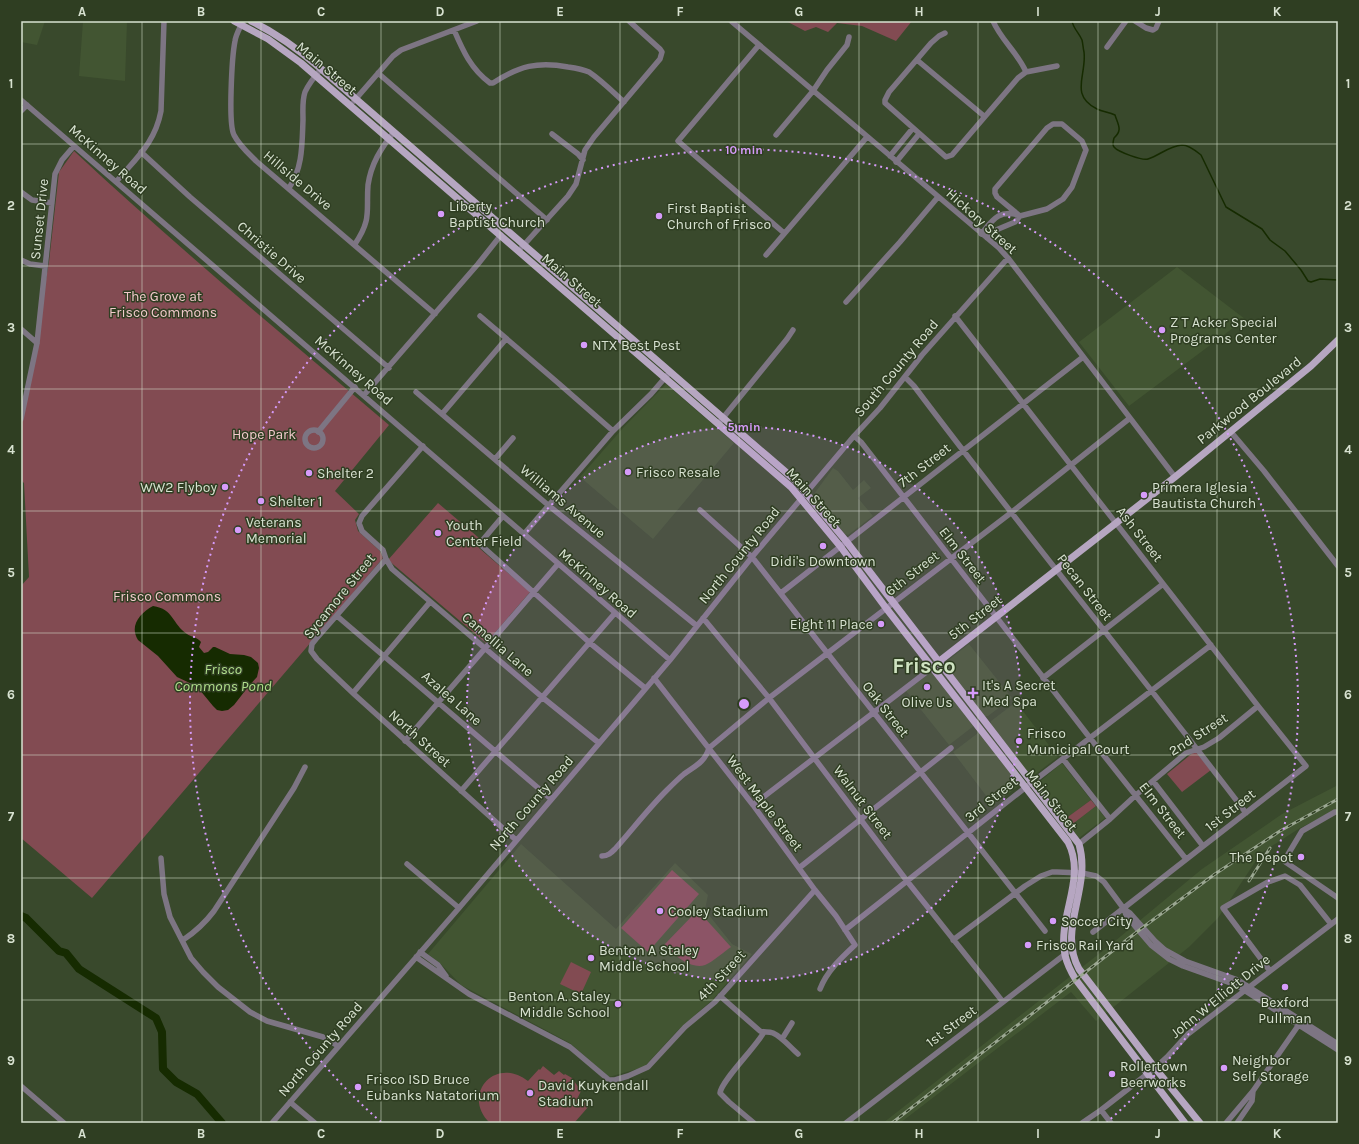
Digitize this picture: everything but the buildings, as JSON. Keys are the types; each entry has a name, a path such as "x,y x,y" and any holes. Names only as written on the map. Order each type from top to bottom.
{"main road":[{"name":"Main Street","path":"234,21 242,23 293,56 316,75 394,132 450,180 564,290 732,436 792,487 804,495 846,541 939,662 1029,785 1073,850 1079,872 1074,883 1063,939 1064,954 1076,980 1185,1123"},
{"name":"Main Street","path":"251,21 297,49 321,69 389,138 444,186 501,235 521,248 587,299 795,480 840,546 886,608 1029,785 1079,844 1081,857 1071,949 1079,969 1155,1068 1200,1123"},
{"path":"444,186 450,180"},
{"path":"564,290 569,284"},
{"path":"582,305 587,299"},
{"path":"621,339 626,333"},
{"name":"Parkwood Boulevard","path":"1175,477 1319,359 1338,340"},
{"path":"732,436 736,434 750,445 756,446"},
{"path":"764,463 769,457"},
{"name":"5th Street","path":"933,666 1175,477"}],"street":[{"path":"116,182 155,133 158,124 161,111 164,21"},
{"path":"353,102 393,56 403,48 478,21"},
{"path":"521,248 568,196 576,184 585,150 594,137 660,59 662,52 629,21"},
{"name":"Hickory Street","path":"731,21 987,238 1008,258 1175,477"},
{"path":"993,21 997,31 1022,63 1026,72"},
{"path":"1106,47 1126,21"},
{"path":"1135,21 1146,28 1153,30 1156,28 1159,21"},
{"name":"Hillside Drive","path":"242,23 235,39 234,49 232,81 233,134 239,143 256,161 355,244 435,314"},
{"path":"454,30 466,58 472,66 490,83 493,84 526,67 540,64 552,64 583,70 590,73 624,102"},
{"path":"945,33 931,43 889,92 884,100 884,103 946,157 952,155 1012,83 1026,72 1057,66"},
{"path":"776,135 813,91 827,70 847,45 849,37"},
{"path":"759,45 678,141 784,233"},
{"path":"917,60 984,116"},
{"path":"289,188 297,175 301,159 303,100 308,86 321,69"},
{"path":"378,73 547,220"},
{"name":"McKinney Road","path":"21,100 670,660"},
{"path":"21,111 27,105"},
{"path":"981,234 996,217 1008,213 1020,216 1047,209 1057,204 1068,194 1075,181 1085,154 1085,146 1082,141 1062,124 1056,123 1047,128 996,186 995,191 997,197 1020,216"},
{"path":"890,156 913,128"},
{"path":"355,244 361,235 367,220 368,184 375,159 394,132"},
{"path":"552,134 578,154 583,160"},
{"path":"896,162 919,134"},
{"path":"766,254 867,137"},
{"name":"Sunset Drive","path":"21,419 23,401 37,343 54,184 57,170 62,160 74,146"},
{"name":"Christie Drive","path":"141,152 190,197 389,368"},
{"path":"21,192 32,200 52,203"},
{"path":"846,302 938,197"},
{"path":"1001,215 1004,226"},
{"path":"987,238 996,230 1015,222 1020,216"},
{"path":"364,395 389,368 501,235"},
{"name":"South County Road","path":"804,495 955,316 1008,258"},
{"path":"21,260 30,264 46,266"},
{"path":"480,316 613,431"},
{"name":"Ash Street","path":"955,316 1306,766"},
{"path":"21,329 37,343"},
{"path":"718,424 793,330"},
{"path":"442,414 506,339"},
{"name":"7th Street","path":"781,593 1083,357"},
{"path":"524,534 613,431 634,412 670,372"},
{"name":"Pecan Street","path":"905,377 914,386 962,451 1012,512 1246,813"},
{"path":"318,432 355,387"},
{"name":"Williams Avenue","path":"416,392 548,505 697,626"},
{"name":"6th Street","path":"602,856 605,856 615,849 665,792 684,774 695,768 707,755 709,748 769,698 1012,512 1130,418"},
{"path":"1231,432 1264,471 1338,566"},
{"name":"Elm Street","path":"854,436 861,442 1043,678 1186,859"},
{"path":"495,459 513,438"},
{"name":"Sycamore Street","path":"311,651 312,644 386,559 383,550 362,531 359,523 362,516 423,446"},
{"name":"North County Road","path":"272,1123 459,908 670,660 752,557 804,495"},
{"name":"Oak Street","path":"700,510 752,557 1045,931"},
{"path":"503,516 481,542 482,546 590,642 645,688"},
{"name":"Camellia Lane","path":"386,559 392,569 430,602 599,743"},
{"path":"405,741 558,564"},
{"path":"1043,678 1163,584"},
{"path":"352,693 430,602"},
{"path":"461,791 615,613"},
{"name":"Azalea Lane","path":"337,616 551,799"},
{"name":"Walnut Street","path":"704,618 769,698 907,881 1003,1002"},
{"name":"3rd Street","path":"845,930 1029,785 1211,645"},
{"name":"North Street","path":"311,651 317,659 352,693 516,840"},
{"name":"5th Street","path":"753,805 933,666"},
{"name":"West Maple Street","path":"654,678 753,805 815,890 836,916 855,945 830,970 820,989"},
{"name":"2nd Street","path":"1079,844 1186,753 1198,750 1219,738 1258,706"},
{"path":"799,868 951,748"},
{"path":"1063,759 1110,819"},
{"name":"1st Street","path":"1093,932 1306,766"},
{"path":"183,940 196,932 214,911 294,788 304,767"},
{"path":"1153,781 1204,846"},
{"path":"1338,812 1335,812 1302,831 1284,861 1338,898"},
{"path":"161,858 163,889 168,911 191,958 203,972 218,987 250,1012 267,1021 323,1038 338,1046"},
{"path":"407,864 459,908"},
{"path":"953,940 1041,876 1052,872 1079,872 1096,876 1102,879 1124,909 1130,913 1155,941 1174,955 1185,961 1238,980 1248,989 1338,1050"},
{"path":"1270,971 1224,908 1268,882 1285,876 1300,885 1331,924"},
{"name":"4th Street","path":"418,954 438,965 448,980 468,994 570,1047 609,1080 615,1080 639,1072 648,1067 684,1027 715,1002 815,890"},
{"name":"John W Elliott Drive","path":"1082,1123 1148,1074 1167,1057 1188,1034 1338,919"},
{"name":"1st Street","path":"846,1123 1071,949"},
{"path":"720,996 752,1024 764,1032 777,1035 798,1054"},
{"path":"782,1039 792,1023"},
{"path":"1300,1023 1338,1044"},
{"path":"1226,1123 1254,1091 1300,1023"},
{"path":"754,1123 720,1093 729,1077 759,1042 764,1032"},
{"path":"21,1086 64,1123"},
{"path":"1237,1123 1252,1101 1254,1091"},
{"path":"290,1102 315,1123"},
{"path":"1101,1110 1111,1123"}],"shaded area":[{"path":"21,21 45,21 37,45 21,42"},
{"path":"83,21 127,21 125,81 79,76"},
{"name":"Z T Acker Special Programs Center","path":"1177,267 1245,319 1129,406 1079,342"},
{"path":"666,384 734,443 653,539 580,477 623,428"},
{"path":"833,468 838,471 853,490 864,480 871,488 858,498 873,516 848,535 845,534 814,494"},
{"path":"969,644 1012,698 988,716 984,716 945,665 946,662"},
{"path":"930,673 935,674 975,725 949,745 906,691"},
{"path":"1016,702 1058,757 1033,776 1030,776 991,726 991,721"},
{"path":"980,733 1020,785 993,805 953,752"},
{"path":"1062,763 1091,800 1065,819 1038,783"},
{"path":"1338,785 1338,809 1300,828 1261,853 1218,918 1189,947 1096,1021 1071,992 900,1123 883,1123 1109,946 1202,869 1282,814"},
{"path":"1096,806 1105,818 1079,838 1070,826"},
{"name":"Benton A Staley Middle School","path":"521,844 616,929 675,863 708,895 705,910 732,944 752,954 713,999 678,1030 644,1067 609,1077 570,1043 461,985 440,963 428,954"}],"green space":[{"path":"786,21 912,21 896,41 862,26 837,23 828,32 816,27 805,31"},
{"name":"Frisco Commons","path":"74,151 191,256 389,425 335,491 359,514 355,520 358,531 380,551 383,558 92,898 21,838 21,586 29,577 24,483 21,480 21,421 49,262 59,172"},
{"path":"438,503 479,538 479,548 530,592 486,643 388,560"},
{"path":"1195,751 1211,770 1182,792 1167,774"},
{"path":"1091,800 1096,806 1070,826 1065,819"},
{"name":"Cooley Stadium","path":"672,870 699,894 648,952 621,928"},
{"path":"694,914 702,915 731,947 708,964 700,966 688,963 672,953 664,945"},
{"path":"571,962 591,972 581,994 560,984"},
{"name":"David Kuykendall Stadium","path":"543,1066 554,1075 559,1071 572,1078 581,1091 578,1097 589,1106 575,1122 576,1123 490,1123 482,1112 479,1101 480,1091 485,1082 493,1076 504,1073 515,1074 528,1081"}],"water":[{"name":"Frisco Commons Pond","path":"153,606 165,610 182,630 199,640 201,642 199,647 204,653 215,647 230,654 251,657 258,663 259,668 257,677 234,705 228,710 217,710 199,689 177,677 158,656 138,640 135,630 137,620 144,612"}],"waterway":[{"path":"1072,21 1082,40 1084,52 1081,91 1089,103 1097,109 1115,115 1119,130 1114,138 1113,144 1116,149 1125,154 1148,159 1177,146 1185,145 1192,148 1201,155 1226,207 1262,229 1270,240 1285,251 1308,281 1311,282 1320,279 1338,280"},
{"path":"21,916 26,918 59,951 66,953 79,969 156,1018 162,1032 163,1069 176,1082 197,1094 222,1123"}],"railway":[{"path":"892,1123 1142,928 1215,874 1280,831 1338,799"},
{"path":"1249,881 1270,848"}],"place":[{"name":"Liberty Baptist Church","path":"441,214"},
{"name":"First Baptist Church of Frisco","path":"659,216"},
{"name":"Z T Acker Special Programs Center","path":"1162,330"},
{"name":"NTX Best Pest","path":"584,345"},
{"name":"Frisco Resale","path":"628,472"},
{"name":"Shelter 2","path":"309,473"},
{"name":"WW2 Flyboy","path":"225,487"},
{"name":"Primera Iglesia Bautista Church","path":"1144,495"},
{"name":"Shelter 1","path":"261,501"},
{"name":"Veterans Memorial","path":"238,530"},
{"name":"Youth Center Field","path":"438,533"},
{"name":"Didi's Downtown","path":"823,546"},
{"name":"Eight 11 Place","path":"881,624"},
{"name":"Olive Us","path":"927,687"},
{"name":"It's A Secret Med Spa","path":"973,693"},
{"name":"Frisco Municipal Court","path":"1019,741"},
{"name":"The Depot","path":"1301,857"},
{"name":"Cooley Stadium","path":"660,911"},
{"name":"Soccer City","path":"1053,921"},
{"name":"Frisco Rail Yard","path":"1028,945"},
{"name":"Benton A Staley Middle School","path":"591,958"},
{"name":"Bexford Pullman","path":"1285,987"},
{"name":"Benton A. Staley Middle School","path":"618,1004"},
{"name":"Neighbor Self Storage","path":"1224,1068"},
{"name":"Rollertown Beerworks","path":"1112,1074"},
{"name":"Frisco ISD Bruce Eubanks Natatorium","path":"358,1087"},
{"name":"David Kuykendall Stadium","path":"530,1093"}],"district":[{"name":"Frisco","path":"924,665"}],"park label":[{"name":"The Grove at Frisco Commons","path":"163,304"},
{"name":"Hope Park","path":"264,434"}]}
